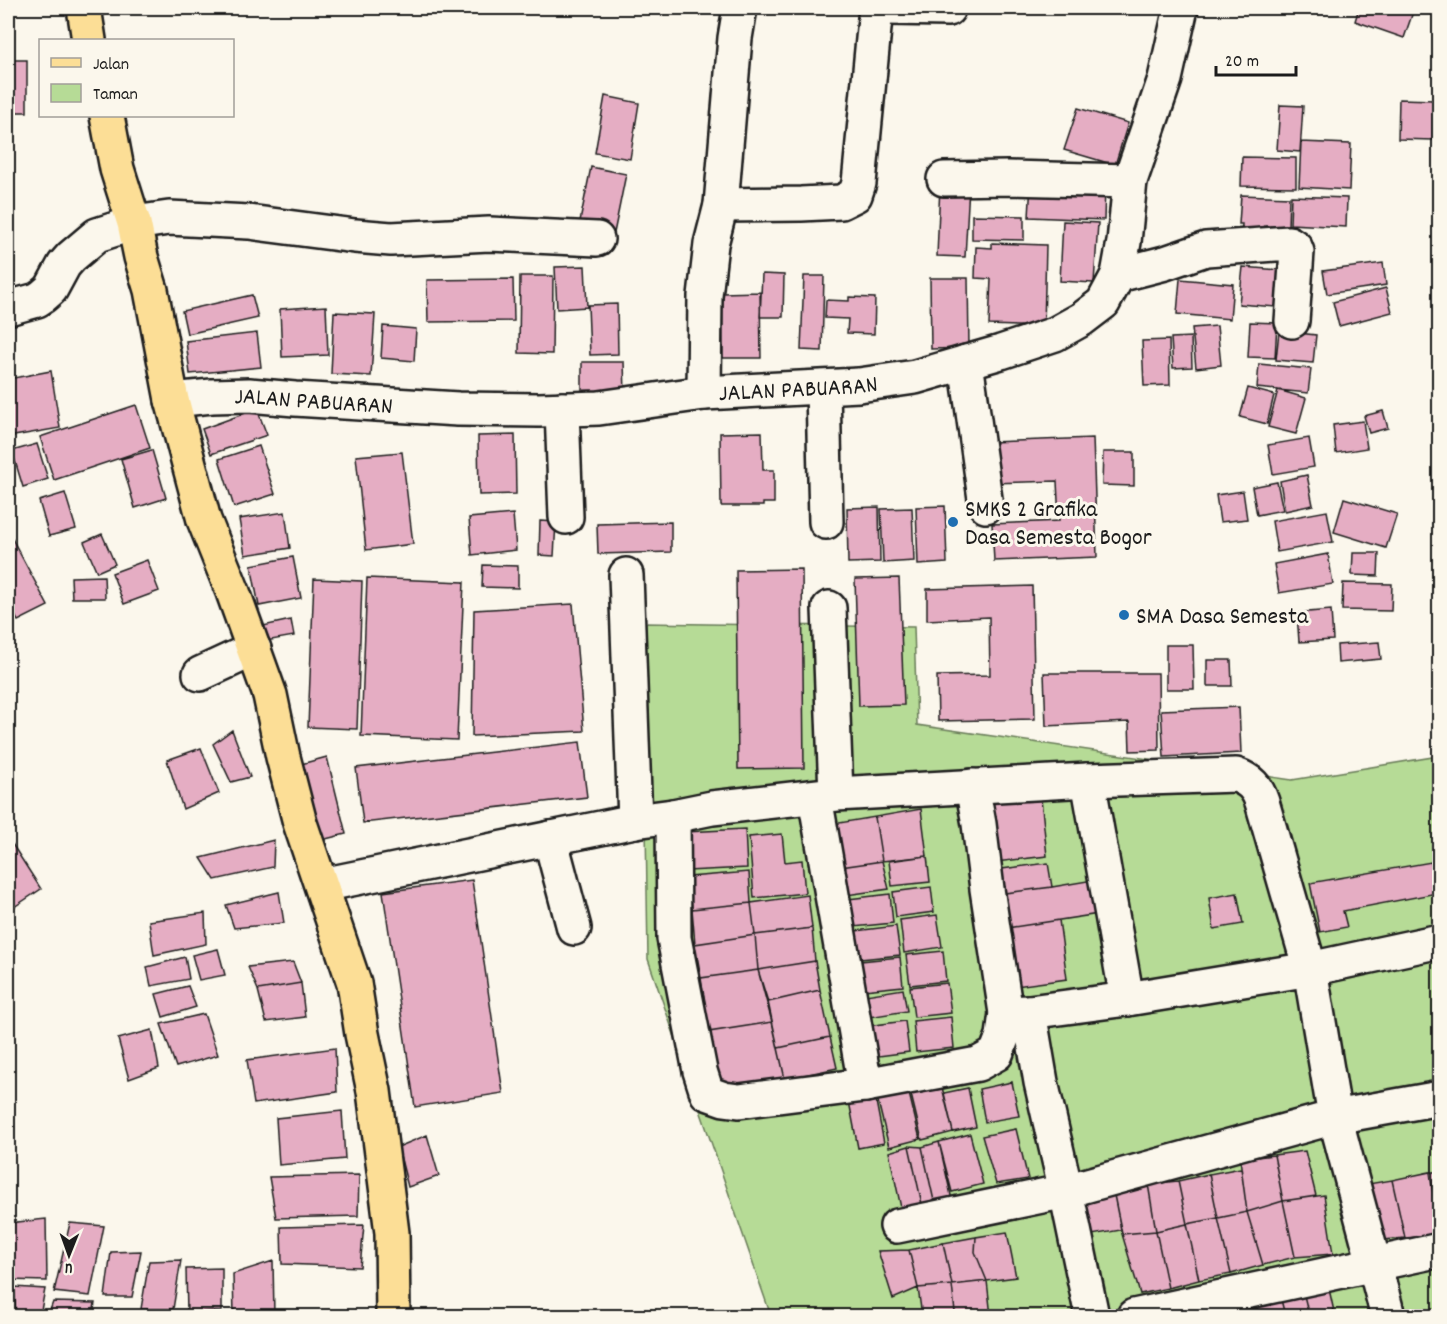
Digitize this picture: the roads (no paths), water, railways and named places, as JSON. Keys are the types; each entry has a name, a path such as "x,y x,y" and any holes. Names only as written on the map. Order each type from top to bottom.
{"main road":[{"path":"84,8 89,39"},
{"path":"107,117 117,169 151,290 172,400 204,520 270,695 300,823 354,983 374,1091 392,1233 393,1317"}],"street":[{"path":"704,393 705,296 711,244 721,205 735,38 740,8"},
{"path":"721,205 801,204 841,201 855,195 859,183 876,8"},
{"path":"886,8 948,9"},
{"name":"JALAN PABUARAN","path":"172,400 249,395 458,409 599,408 704,393 824,388 915,377 1046,337 1073,324 1103,303 1118,275 1130,181 1165,79 1181,8"},
{"path":"944,179 1130,181"},
{"path":"8,308 37,300 43,296 51,289 71,257 97,235 134,223 169,218 249,222 391,239 489,234 597,239"},
{"path":"1118,275 1165,263 1206,249 1289,243 1295,247 1297,252 1292,321"},
{"path":"966,362 986,506"},
{"path":"824,388 825,522"},
{"path":"562,409 566,517"},
{"path":"626,575 635,821"},
{"path":"829,608 826,796 865,1085"},
{"path":"200,674 254,649"},
{"path":"322,885 635,821 712,808 826,796 972,786 1236,775 1251,782 1259,793 1310,969 1335,1117 1388,1317"},
{"path":"1088,780 1127,999"},
{"path":"972,786 987,889 1017,1013 1041,1082 1092,1317"},
{"path":"673,816 674,938 699,1071 707,1093 739,1101 865,1085 978,1064 996,1054 1003,1036 1017,1013"},
{"path":"549,838 574,928"},
{"path":"1017,1013 1127,999 1310,969 1440,941"},
{"path":"897,1226 1066,1191 1335,1117 1440,1098"},
{"path":"1134,1317 1440,1250"}],"place":[{"name":"SMKS 2 Grafika Dasa Semesta Bogor","path":"953,522"},
{"name":"SMA Dasa Semesta","path":"1124,615"}]}
